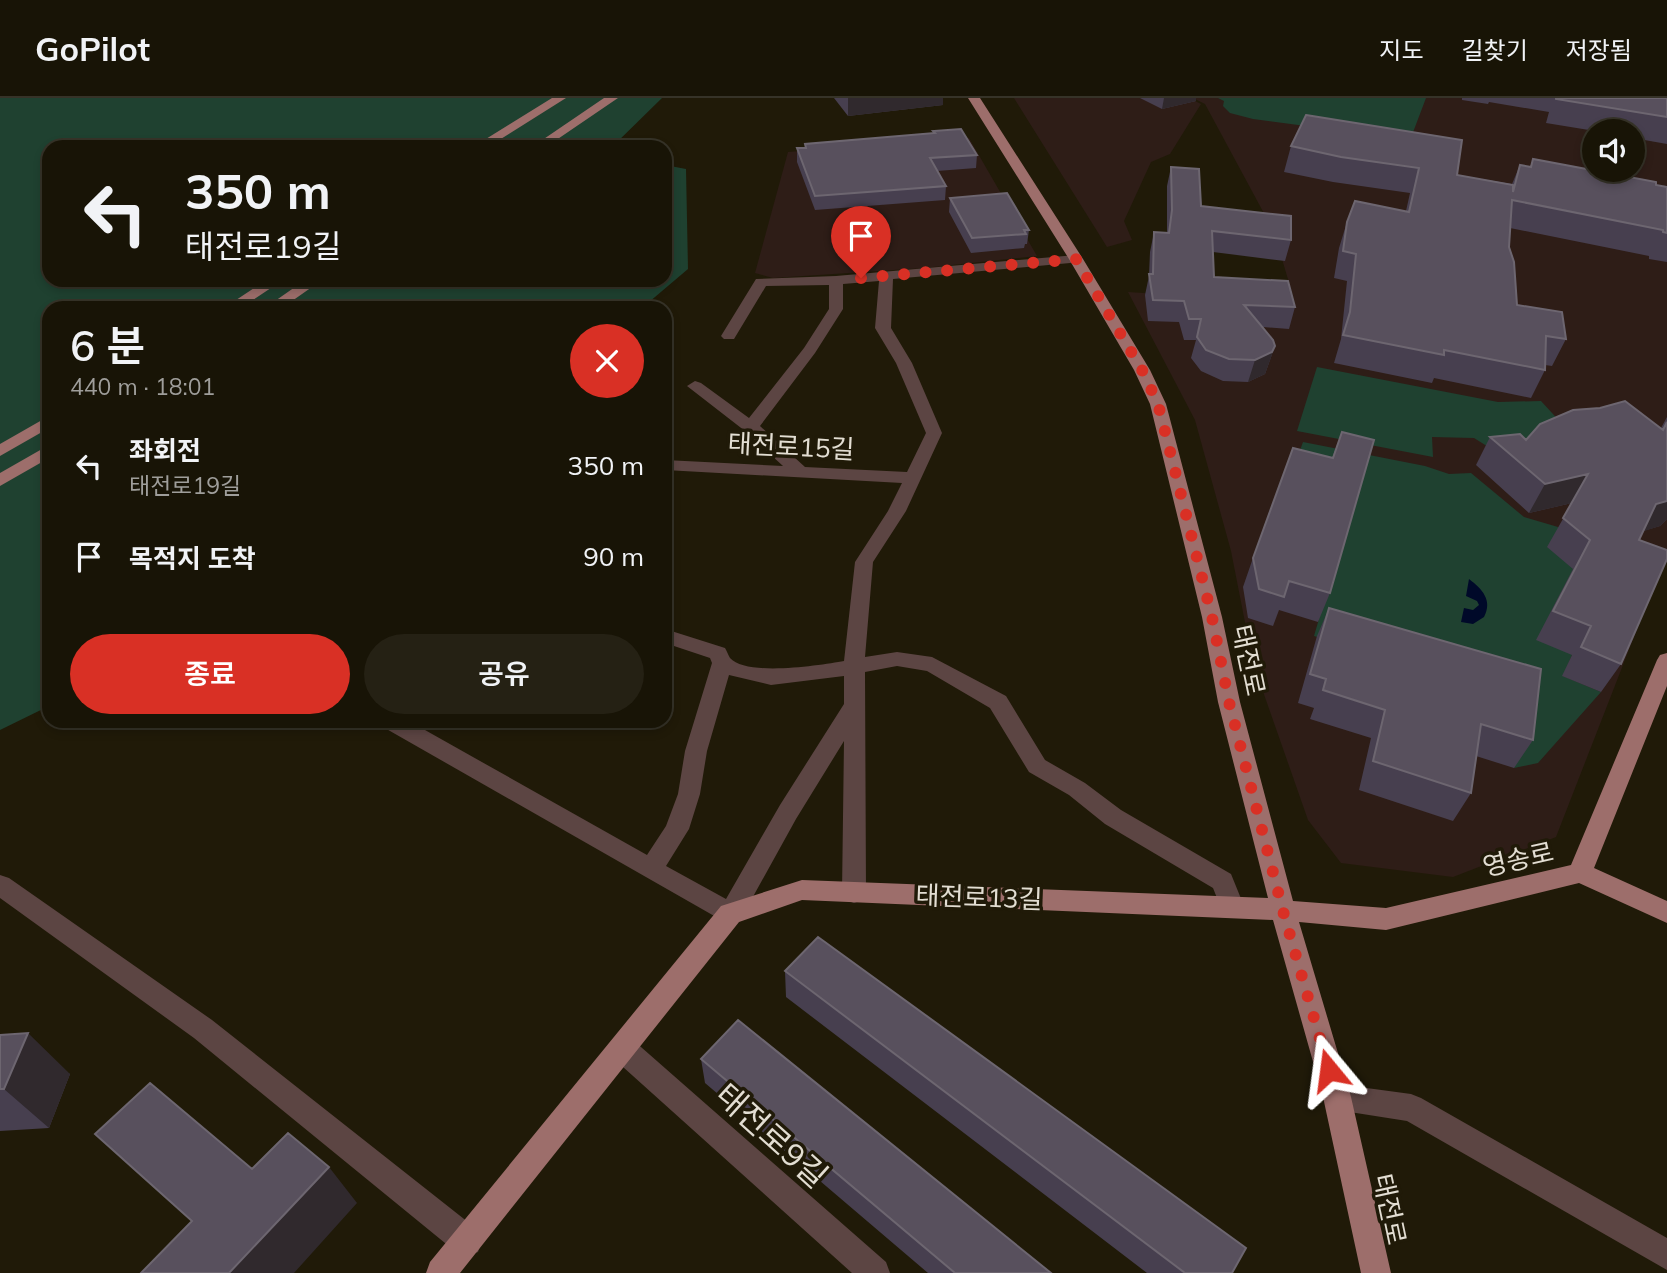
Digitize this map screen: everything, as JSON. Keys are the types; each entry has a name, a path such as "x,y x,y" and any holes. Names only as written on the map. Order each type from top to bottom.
{"main road":[{"path":"491,140 560,98"},
{"path":"502,140 570,98"},
{"path":"532,140 595,98"},
{"path":"549,140 612,98"},
{"name":"태전로","path":"974,98 1076,259 1142,370 1158,404 1212,617 1229,702 1283,911 1337,1097 1376,1273"},
{"path":"242,301 265,287"},
{"path":"283,301 304,287"},
{"path":"0,451 42,425"},
{"path":"0,481 42,454"},
{"name":"영송로","path":"1283,911 1386,919 1580,873 1667,660"},
{"path":"1580,873 1667,912"},
{"name":"태전로13길","path":"730,914 802,890 1233,906 1283,911"},
{"path":"441,1273 730,914"}],"street":[{"path":"729,336 761,282 835,280 1076,259"},
{"path":"854,892 854,667 864,562 897,511 934,433 904,363 883,328 886,275"},
{"path":"751,427 810,350 836,309 835,280"},
{"path":"695,386 751,427 801,473"},
{"name":"태전로15길","path":"672,465 914,478"},
{"path":"652,868 677,829 689,794 696,751 722,663 718,653 672,638"},
{"path":"722,663 736,670 771,677 897,659 932,664 999,702 1037,766 1077,789 1113,817 1222,881 1233,906"},
{"path":"403,728 730,914 788,812 856,705"},
{"path":"0,886 192,1021 467,1241"},
{"name":"태전로9길","path":"623,1049 875,1273"},
{"path":"1337,1097 1411,1108 1667,1255"}],"shaded area":[{"path":"1014,98 1189,98 1201,104 1170,154 1151,162 1124,221 1132,240 1107,247"},
{"path":"1193,98 1607,98 1667,108 1667,552 1556,837 1453,877 1341,863 1308,820 1253,663 1231,551 1195,420 1128,292 1295,303 1274,232 1205,104"},
{"path":"969,138 1037,256 924,268 773,278 755,273 788,152"}],"green space":[{"path":"0,98 662,98 619,140 42,140 42,287 667,287 650,301 42,301 42,709 0,730"},
{"path":"1218,98 1426,98 1412,135 1396,138 1253,119 1230,113 1223,106 1224,101"},
{"path":"672,166 686,169 688,269 672,283"},
{"path":"1317,367 1498,402 1541,401 1564,426 1498,453 1474,438 1432,437 1433,457 1297,431"},
{"path":"1303,442 1425,466 1449,474 1471,473 1524,517 1558,527 1573,569 1572,655 1563,676 1601,692 1538,763 1514,768 1522,698 1314,636 1363,469 1299,453"}],"water":[{"path":"1469,579 1487,600 1484,617 1473,624 1461,622 1464,608 1473,610 1479,605 1477,601 1466,596"}],"building":[{"path":"1667,98 1667,117 1556,99"},
{"path":"1306,115 1462,140 1457,175 1513,185 1513,192 1520,165 1531,167 1533,159 1582,168 1582,182 1656,182 1656,185 1667,187 1667,233 1663,230 1512,200 1509,247 1514,262 1517,305 1562,312 1566,339 1546,336 1545,370 1444,350 1444,355 1343,335 1350,312 1356,254 1343,251 1347,222 1355,201 1409,212 1419,168 1341,157 1291,146"},
{"path":"961,129 977,155 930,158 946,186 815,196 797,148 806,148 805,144"},
{"path":"1171,167 1199,169 1201,206 1291,216 1291,240 1212,231 1214,277 1288,281 1295,307 1244,305 1273,340 1275,346 1272,352 1255,360 1229,359 1206,350 1197,337 1201,319 1189,319 1184,301 1153,300 1149,274 1153,274 1154,232 1169,233 1172,210"},
{"path":"1007,193 1029,230 1024,230 1026,234 972,238 950,198"},
{"path":"1625,401 1663,430 1667,422 1667,501 1656,504 1639,540 1667,550 1667,559 1621,664 1581,647 1591,626 1553,611 1590,540 1563,518 1588,474 1545,484 1490,437 1520,434 1526,440 1540,424 1573,410 1600,408"},
{"path":"1342,432 1374,440 1330,593 1289,581 1284,597 1259,589 1253,558 1293,448 1333,458"},
{"path":"1329,608 1541,669 1533,740 1481,724 1471,793 1373,761 1385,710 1323,690 1326,679 1310,674"},
{"path":"818,937 1246,1248 1232,1273 1185,1273 785,971"},
{"path":"738,1020 1051,1273 955,1273 701,1059"},
{"path":"28,1033 4,1089 0,1089 0,1035"},
{"path":"150,1083 252,1169 288,1133 329,1167 229,1273 141,1273 192,1221 95,1134"}],"route":[{"path":"861,278 1076,259 1142,370 1158,404 1180,484 1229,702 1283,911 1329,1070"}]}
